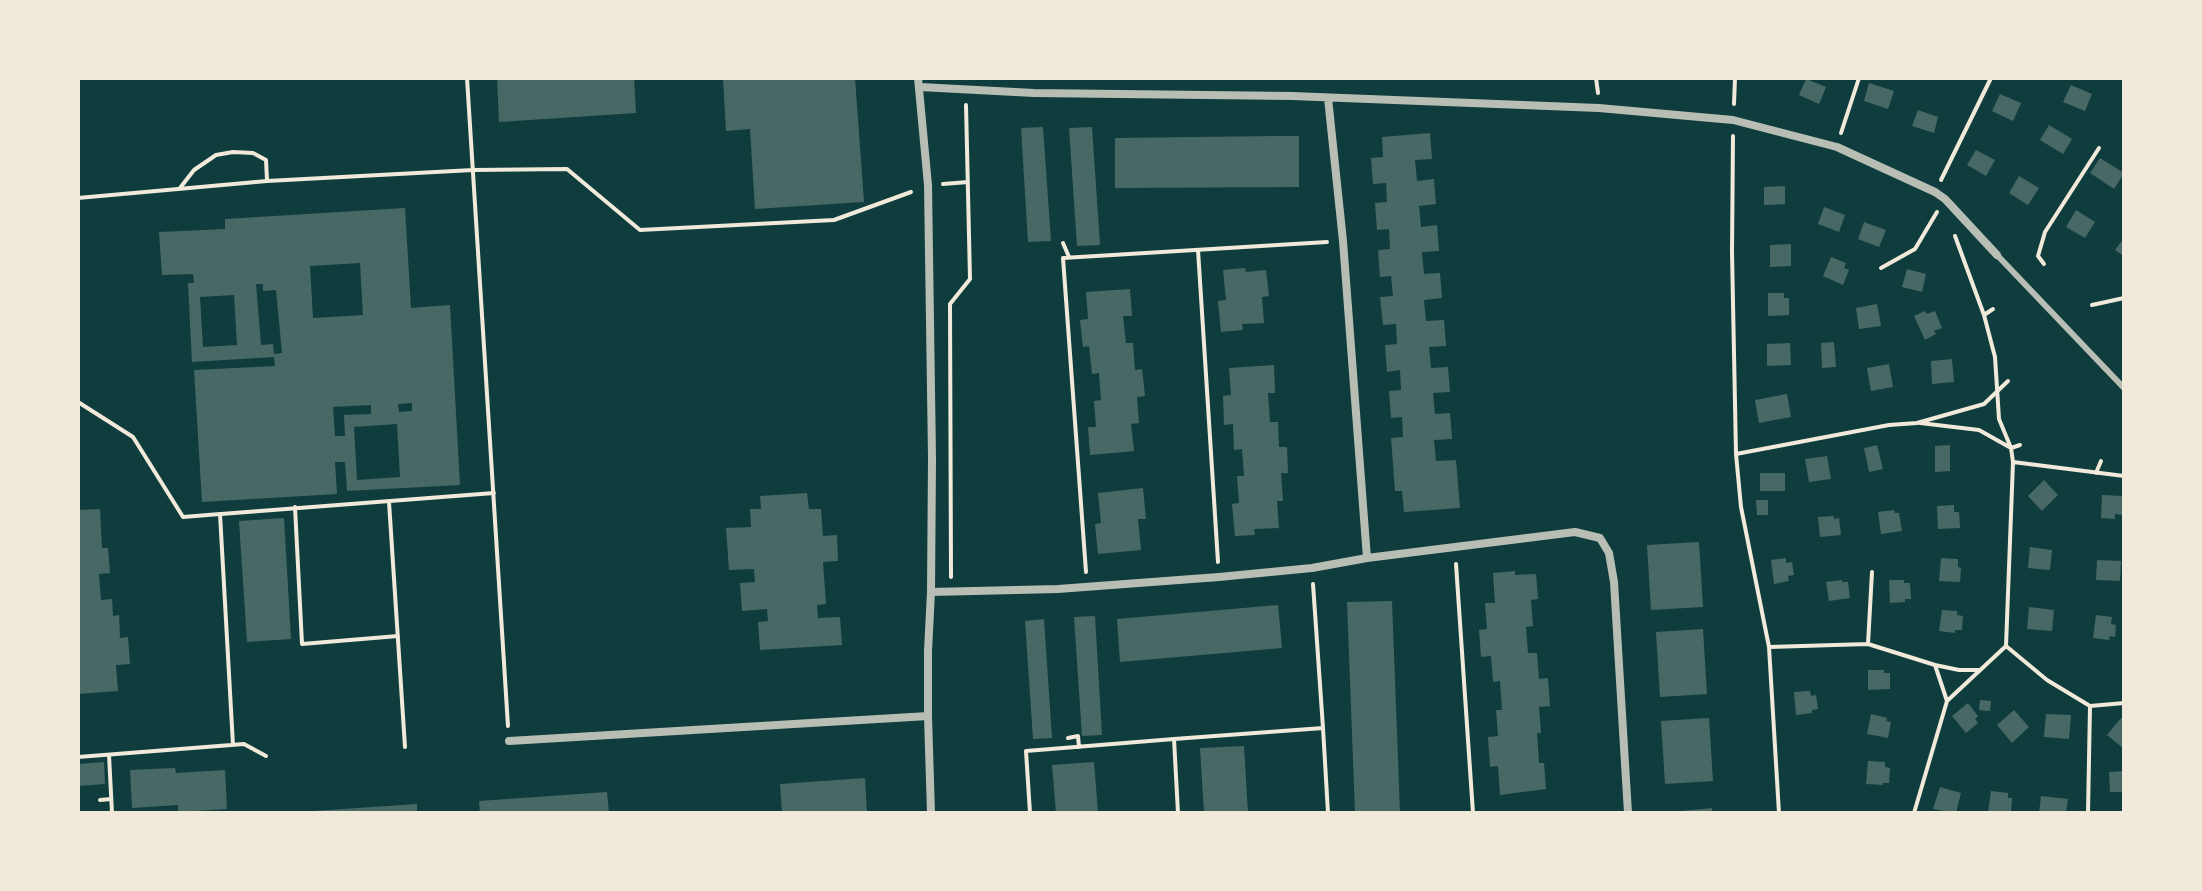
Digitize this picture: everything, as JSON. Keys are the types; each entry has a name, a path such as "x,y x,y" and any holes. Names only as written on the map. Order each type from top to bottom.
{"street":[{"path":"931,813 928,716 931,592 928,185 919,83 1034,93 1328,98 1599,108 1733,120 1837,147 1935,192 1997,255"},
{"path":"1328,98 1343,241 1367,558"},
{"path":"931,592 1219,577 1312,568 1367,558 1575,532 1600,538 1609,553 1614,582 1628,813"},
{"path":"509,741 928,716"}],"lane":[{"path":"1997,255 2124,388"}],"path":[{"path":"467,78 509,741"},
{"path":"1735,78 1732,252 1736,454 1741,507 1769,647 1779,813"},
{"path":"1837,147 1859,78"},
{"path":"1935,192 1991,78"},
{"path":"952,592 950,304 970,279 965,89"},
{"path":"2044,264 2038,256 2045,232 2099,148"},
{"path":"180,188 194,170 216,155 233,152 253,153 266,160 267,181"},
{"path":"78,198 267,181 473,170 567,169 640,230 834,220 928,185 968,182"},
{"path":"1881,268 1915,249 1945,199"},
{"path":"1935,217 1943,221"},
{"path":"1914,813 1947,701 2006,646 2013,462 2011,448 1999,419 1995,357 1984,315 1952,226"},
{"path":"1087,586 1063,258 1343,241"},
{"path":"1063,243 1069,257"},
{"path":"1198,250 1219,577"},
{"path":"2092,305 2124,298"},
{"path":"1984,315 1993,309"},
{"path":"1917,423 1984,404 2008,381"},
{"path":"78,402 133,437 183,517 494,493"},
{"path":"1736,454 1889,425 1917,423 1979,430 2011,448 2020,445"},
{"path":"2096,473 2101,461"},
{"path":"2013,462 2124,476"},
{"path":"389,501 405,747"},
{"path":"295,507 302,644 398,636"},
{"path":"220,514 233,745"},
{"path":"1455,547 1473,813"},
{"path":"1312,568 1328,813"},
{"path":"1868,644 1872,572"},
{"path":"1769,647 1868,644 1935,665 1959,670 1982,670"},
{"path":"2006,646 2047,680 2090,706 2124,703"},
{"path":"1935,665 1947,701"},
{"path":"2088,813 2090,706"},
{"path":"1030,813 1026,751 1323,728"},
{"path":"1068,738 1078,736 1079,747"},
{"path":"1174,739 1178,813"},
{"path":"78,757 244,744 266,756"},
{"path":"109,755 112,813"},
{"path":"100,800 111,799"}],"building":[{"path":"497,78 634,78 636,113 499,122"},
{"path":"723,78 855,78 864,202 755,209 750,129 726,131"},
{"path":"1806,79 1826,87 1819,104 1799,95"},
{"path":"1869,83 1894,91 1888,109 1864,101"},
{"path":"2071,85 2092,94 2085,111 2063,102"},
{"path":"2000,94 2021,103 2013,121 1992,111"},
{"path":"1918,110 1938,117 1934,133 1912,126"},
{"path":"2049,125 2072,139 2063,154 2040,140"},
{"path":"1043,127 1051,241 1028,242 1021,128"},
{"path":"1092,127 1100,245 1077,246 1069,128"},
{"path":"1430,133 1432,159 1415,160 1417,181 1434,179 1436,204 1419,206 1421,227 1437,225 1439,251 1422,252 1424,274 1440,273 1442,298 1424,300 1426,321 1444,320 1446,346 1429,347 1431,368 1448,367 1450,392 1433,393 1435,414 1450,413 1452,439 1434,440 1436,461 1456,460 1460,508 1404,512 1402,491 1395,491 1391,438 1403,437 1402,417 1391,418 1389,391 1401,390 1400,370 1387,372 1385,345 1397,344 1396,324 1383,325 1380,297 1393,296 1391,276 1380,277 1378,250 1390,249 1389,229 1377,230 1375,203 1387,202 1386,183 1373,184 1371,158 1383,157 1382,137"},
{"path":"1299,136 1299,187 1115,188 1115,138"},
{"path":"1976,150 1995,160 1986,176 1967,165"},
{"path":"2100,158 2124,173 2114,189 2090,173"},
{"path":"2019,176 2039,188 2028,205 2009,193"},
{"path":"1785,186 1785,204 1764,205 1764,187"},
{"path":"1824,207 1845,215 1839,232 1818,224"},
{"path":"405,208 411,308 450,305 460,485 347,491 345,462 335,462 337,494 202,502 194,370 275,366 274,357 192,362 188,283 194,283 193,274 162,275 159,232 225,229 225,219","holes":["360,263 363,315 313,318 310,266","256,284 263,284 263,291 276,290 282,353 274,354 273,344 261,345","234,295 237,345 203,347 200,297","412,403 412,411 399,412 398,404","371,405 371,414 344,415 345,436 335,436 333,407","397,424 400,477 357,480 354,427"]},
{"path":"2076,210 2095,222 2085,238 2066,227"},
{"path":"1864,222 1886,230 1879,247 1858,239"},
{"path":"2124,238 2124,256 2115,250"},
{"path":"1791,244 1791,266 1770,267 1770,245"},
{"path":"1831,257 1846,263 1844,268 1849,270 1843,285 1823,276"},
{"path":"1245,268 1246,272 1266,270 1269,296 1262,297 1264,323 1242,324 1243,330 1221,332 1218,301 1226,300 1223,270"},
{"path":"1907,269 1926,274 1922,292 1902,287"},
{"path":"1130,289 1132,316 1123,316 1126,343 1133,343 1135,370 1142,369 1145,396 1137,397 1139,423 1131,424 1134,451 1090,455 1088,427 1096,427 1094,401 1101,400 1099,373 1092,374 1089,346 1083,347 1080,320 1088,319 1086,292"},
{"path":"1768,293 1784,293 1784,298 1789,298 1789,315 1768,316"},
{"path":"1877,304 1881,326 1859,329 1856,308"},
{"path":"1925,311 1927,314 1935,311 1942,328 1925,340 1914,316"},
{"path":"1834,342 1836,367 1822,368 1821,343"},
{"path":"1790,343 1791,365 1767,366 1767,344"},
{"path":"1952,359 1954,382 1932,384 1931,361"},
{"path":"1889,364 1893,387 1871,391 1867,368"},
{"path":"1274,365 1275,393 1268,393 1270,422 1278,422 1279,447 1287,447 1288,473 1281,473 1283,501 1277,501 1279,528 1254,529 1255,535 1235,536 1232,504 1239,503 1237,476 1244,476 1242,449 1234,450 1233,424 1224,425 1223,396 1231,395 1229,368"},
{"path":"1787,394 1791,417 1759,423 1755,400"},
{"path":"1877,445 1883,469 1869,472 1864,448"},
{"path":"1950,445 1950,471 1935,472 1935,446"},
{"path":"1827,456 1831,479 1809,482 1805,459"},
{"path":"1760,473 1785,473 1785,491 1760,491"},
{"path":"2044,480 2058,495 2042,511 2028,496"},
{"path":"1143,488 1146,519 1138,519 1141,550 1098,554 1095,524 1101,523 1098,493"},
{"path":"807,493 809,509 821,509 823,536 837,535 838,561 823,562 826,604 817,605 818,618 840,617 842,645 760,650 758,622 768,621 767,609 742,611 740,583 755,582 754,569 729,570 726,528 751,527 750,509 761,509 760,496"},
{"path":"2102,495 2124,496 2123,515 2115,514 2115,519 2101,518"},
{"path":"1756,500 1768,500 1768,515 1757,515"},
{"path":"1954,505 1954,512 1959,512 1960,528 1938,529 1937,506"},
{"path":"100,509 102,548 108,548 110,573 99,574 101,600 112,599 113,616 119,615 120,638 128,637 130,664 116,665 118,691 78,694 78,510"},
{"path":"1894,510 1899,513 1902,531 1881,534 1878,512"},
{"path":"1834,516 1834,519 1839,518 1841,535 1820,537 1818,517"},
{"path":"284,518 291,639 247,642 239,521"},
{"path":"1699,542 1703,607 1651,610 1647,545"},
{"path":"2030,547 2052,550 2050,570 2028,568"},
{"path":"1786,558 1786,563 1792,562 1794,575 1788,576 1789,581 1774,584 1771,560"},
{"path":"1941,558 1958,559 1960,582 1939,581"},
{"path":"2097,560 2121,561 2120,581 2096,580"},
{"path":"1515,571 1515,575 1536,574 1538,599 1531,600 1533,626 1526,627 1528,653 1537,653 1539,679 1548,678 1550,706 1539,707 1541,733 1537,733 1539,763 1544,763 1546,789 1500,795 1498,766 1490,767 1488,737 1498,736 1496,710 1502,710 1500,681 1493,682 1491,656 1481,657 1479,630 1487,629 1485,603 1495,603 1493,573"},
{"path":"1889,580 1910,583 1911,599 1890,603"},
{"path":"1826,582 1848,582 1850,598 1829,601"},
{"path":"1392,601 1400,813 1355,813 1347,602"},
{"path":"1278,605 1282,648 1120,662 1117,619"},
{"path":"2029,607 2054,610 2052,631 2027,629"},
{"path":"1942,610 1957,611 1957,615 1963,616 1962,630 1955,630 1955,633 1939,631"},
{"path":"2096,615 2112,617 2111,624 2116,625 2115,637 2110,636 2109,640 2093,638"},
{"path":"1095,616 1102,735 1082,736 1074,617"},
{"path":"1044,619 1052,738 1033,739 1025,621"},
{"path":"1703,629 1707,694 1660,697 1656,632"},
{"path":"1868,670 1890,673 1890,689 1868,690"},
{"path":"1810,691 1811,696 1816,695 1818,709 1796,715 1794,692"},
{"path":"1980,700 1991,701 1990,711 1979,710"},
{"path":"1968,703 1978,716 1975,719 1978,723 1966,733 1952,716"},
{"path":"2014,710 2029,727 2012,743 1997,725"},
{"path":"1871,714 1891,722 1888,738 1867,734"},
{"path":"2046,714 2071,715 2069,739 2044,737"},
{"path":"1709,718 1713,781 1665,784 1661,721"},
{"path":"2121,718 2124,720 2124,749 2107,735"},
{"path":"1244,746 1248,813 1204,813 1200,748"},
{"path":"1868,761 1885,762 1885,767 1890,768 1889,783 1866,784"},
{"path":"104,762 105,784 78,786 78,764"},
{"path":"1094,762 1098,813 1056,813 1052,765"},
{"path":"175,768 176,773 225,770 227,809 178,812 178,805 132,808 130,770"},
{"path":"2124,771 2124,792 2110,792 2109,772"},
{"path":"865,778 867,813 782,813 780,784"},
{"path":"1940,787 1961,793 1956,813 1933,809"},
{"path":"1991,791 2008,793 2008,798 2012,798 2011,813 1988,812"},
{"path":"607,792 609,813 480,813 479,801"},
{"path":"2041,796 2068,799 2066,813 2039,813"},
{"path":"417,804 417,813 313,813 313,811"},
{"path":"1712,808 1712,813 1681,813 1681,811"}]}
